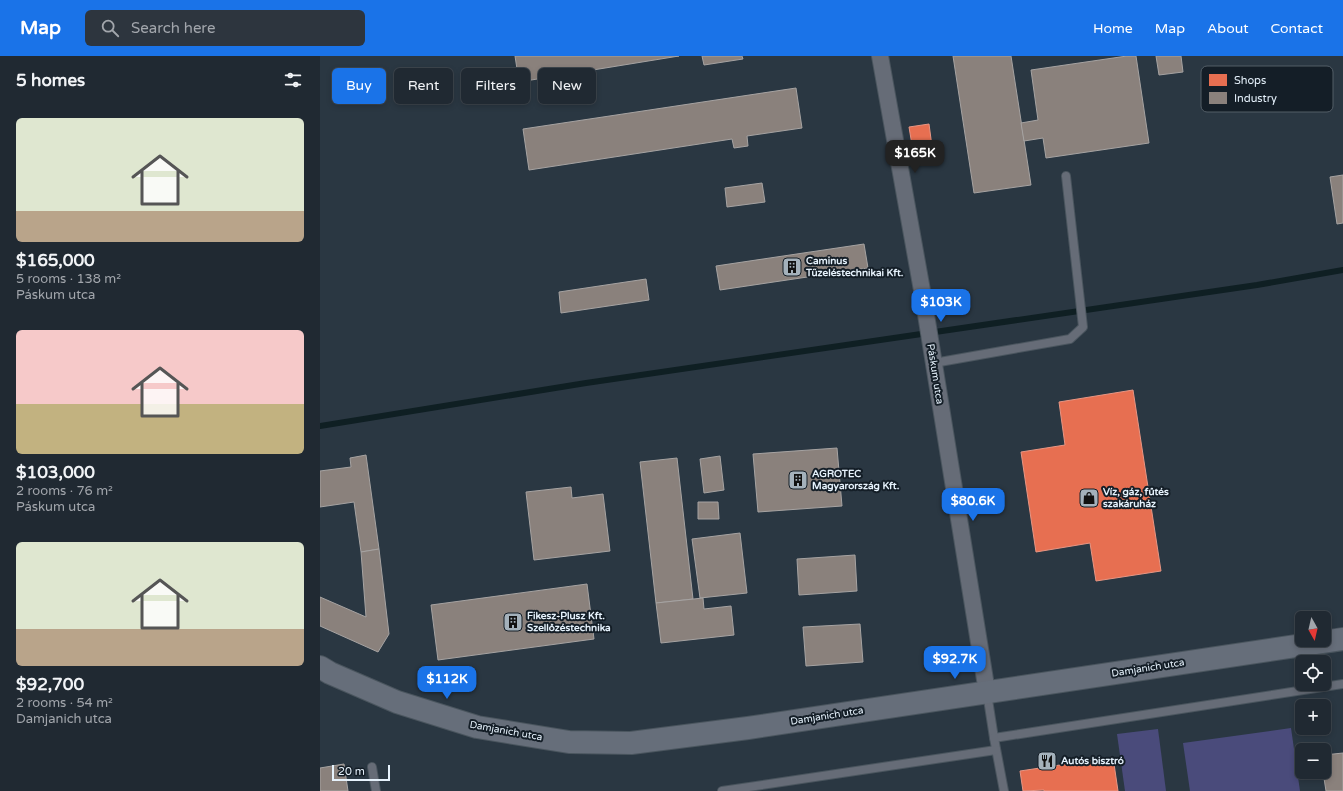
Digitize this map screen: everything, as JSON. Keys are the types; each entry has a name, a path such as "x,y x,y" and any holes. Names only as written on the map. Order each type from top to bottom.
{"main road":[{"name":"Damjanich utca","path":"320,667 330,673 397,702 477,727 569,742 631,743 1343,639"}],"street":[{"name":"Páskum utca","path":"880,56 923,296 987,692"}],"lane":[{"path":"933,359 1070,339 1083,327 1066,176"},
{"path":"994,738 1343,684"},
{"path":"987,692 1004,791"},
{"path":"722,791 996,750"},
{"path":"372,767 376,791"}],"shaded area":[{"path":"1291,728 1295,756 1295,779 1298,779 1300,791 1190,791 1183,743"},
{"path":"1158,729 1166,791 1125,791 1117,734"}],"building: Shops":[{"path":"929,124 933,154 914,157 909,127"},
{"name":"Víz, gáz, fűtés szakáruház","path":"1133,390 1161,571 1096,581 1090,543 1036,552 1021,452 1065,445 1059,402"},
{"path":"1113,757 1118,791 1023,791 1020,771"}],"building: Industry":[{"path":"515,56 679,56 596,69 596,68 538,68 538,79 530,80 530,68 517,68"},
{"path":"702,56 742,56 743,59 704,65"},
{"path":"953,56 1011,56 1031,185 974,193"},
{"path":"1136,56 1149,143 1046,158 1043,138 1024,141 1021,123 1038,120 1031,70"},
{"path":"1156,56 1181,56 1183,72 1159,75"},
{"path":"796,88 802,128 747,136 748,146 734,148 732,139 529,170 523,129"},
{"path":"1343,175 1343,223 1337,224 1330,177"},
{"path":"762,183 765,202 727,207 725,188"},
{"name":"Caminus Tüzeléstechnikai Kft.","path":"864,244 868,268 720,290 716,266"},
{"path":"646,279 649,300 561,313 559,292"},
{"name":"AGROTEC Magyarország Kft.","path":"837,448 842,506 758,512 753,454"},
{"path":"366,455 379,549 361,552 354,502 320,507 320,471 351,467 350,458"},
{"path":"720,456 724,490 704,493 700,459"},
{"path":"677,458 693,599 656,603 640,462"},
{"path":"571,487 572,498 603,494 610,551 534,560 526,492"},
{"path":"698,502 718,502 719,519 698,519"},
{"path":"740,533 747,593 700,598 692,539"},
{"path":"379,549 389,634 378,652 320,626 320,597 366,617 361,552"},
{"path":"855,555 857,591 799,595 797,559"},
{"name":"Fikesz-Plusz Kft. Szellőzéstechnika","path":"587,584 594,639 438,660 431,605"},
{"path":"703,598 704,609 731,606 734,635 661,643 656,603"},
{"path":"860,624 863,662 806,666 803,627"},
{"path":"1343,753 1343,791 1326,791 1324,779 1331,779 1331,754"},
{"path":"344,764 348,791 320,791 320,768"}],"waterway":[{"path":"320,426 586,383 1257,285 1343,270"}],"place":[{"name":"Caminus Tüzeléstechnikai Kft.","path":"792,267"},
{"name":"AGROTEC Magyarország Kft.","path":"798,480"},
{"name":"Víz, gáz, fűtés szakáruház","path":"1089,498"},
{"name":"Fikesz-Plusz Kft. Szellőzéstechnika","path":"513,622"},
{"name":"Autós bisztró","path":"1047,761"}]}
